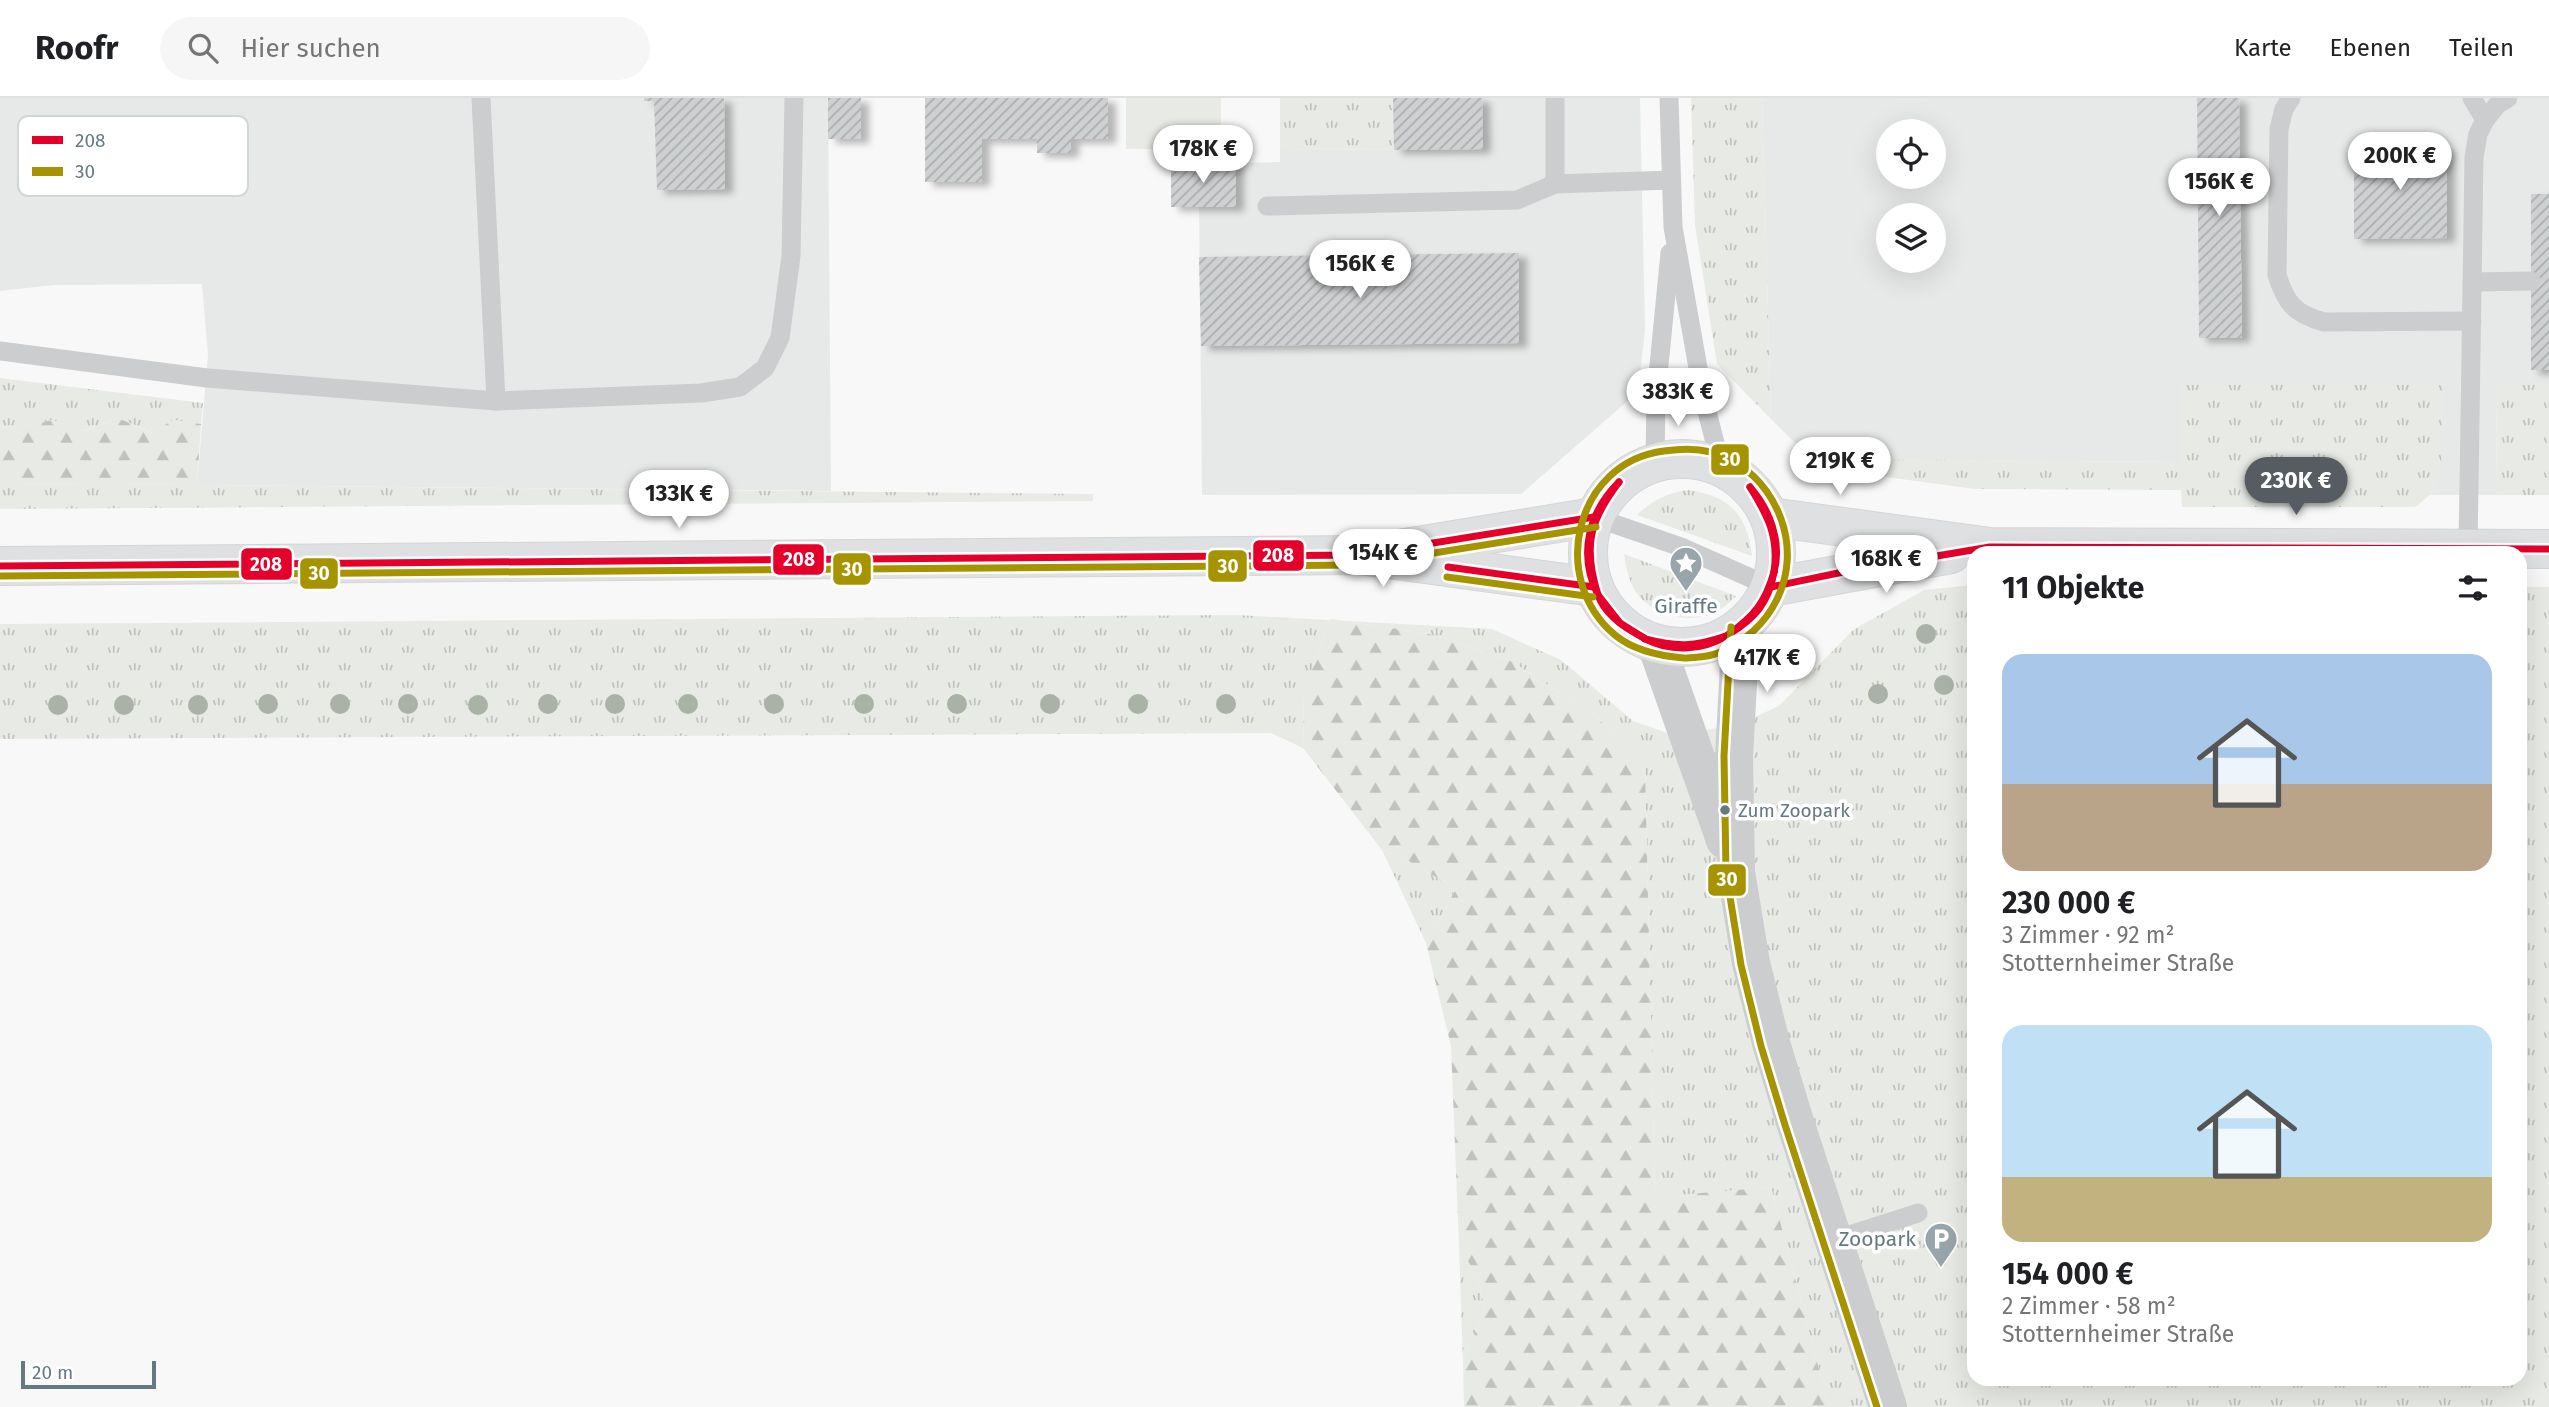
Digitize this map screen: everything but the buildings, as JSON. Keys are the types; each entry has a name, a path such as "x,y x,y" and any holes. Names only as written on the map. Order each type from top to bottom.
{"main road":[{"path":"1688,459 1721,466 1742,479 1758,496 1770,517 1776,540 1776,564 1771,587 1758,610 1741,628 1715,642 1685,648 1656,645 1629,632 1608,613 1594,587 1588,564 1588,540 1594,517 1609,493 1630,474 1656,462 1688,459"},
{"path":"1359,555 1594,517"},
{"path":"1770,517 1983,546"},
{"path":"2527,549 2549,549"},
{"path":"1771,587 1967,551"},
{"path":"0,566 1359,555 1594,587"}],"street":[{"path":"1741,628 1734,757 1736,872 1751,963 1771,1043 1888,1407"},
{"path":"1656,645 1736,872"}],"lane":[{"path":"481,98 496,401"},
{"path":"0,351 207,378 496,401 701,393 740,387 765,368 780,338 791,256 794,98"},
{"path":"1555,98 1555,184"},
{"path":"1669,98 1673,227 1703,396 1721,466"},
{"path":"2291,98 2284,109 2279,129 2277,275 2283,294 2293,307 2306,317 2324,322 2472,321"},
{"path":"2472,98 2485,120"},
{"path":"2468,546 2474,157 2485,120 2498,104 2508,98"},
{"path":"1267,206 1517,200 1555,184 1671,180"},
{"path":"1656,462 1656,396 1673,227"},
{"path":"2472,282 2530,281"},
{"path":"1594,517 1681,547 1771,587"},
{"path":"1833,1240 1918,1213"}],"shaded area":[{"path":"0,98 828,98 831,491 197,485 208,355 202,284 54,285 0,291"},
{"path":"1393,98 1640,98 1645,330 1638,392 1521,494 1202,495 1199,207 1235,207 1236,163 1280,162 1280,149 1394,150"},
{"path":"1762,98 2549,98 2549,385 2496,385 2497,495 2430,495 2441,471 2181,385 2182,462 1811,459 1771,419"}],"green space":[{"path":"1126,98 1221,98 1221,149 1126,149"},
{"path":"1280,98 1393,98 1394,150 1280,149"},
{"path":"1691,98 1762,98 1771,419 1717,364 1695,225"},
{"path":"0,378 203,403 201,424 173,420 153,433 118,418 83,431 52,420 14,429 0,426"},
{"path":"2181,385 2442,385 2441,471 2430,495 2415,507 2182,507 2181,490 1975,489 1827,469 1811,459 2181,462"},
{"path":"2496,385 2549,385 2549,495 2497,495"},
{"path":"118,418 152,433 173,420 201,424 197,485 0,483 0,426 14,429 52,420 84,431"},
{"path":"0,483 1093,494 1093,501 0,509"},
{"path":"1688,490 1715,497 1734,510 1746,529 1752,556 1637,515 1660,498"},
{"path":"1624,554 1736,596 1709,615 1687,618 1665,614 1638,595 1630,580"},
{"path":"1967,586 1967,1386 2527,1386 2527,587 2549,587 2549,1407 1829,1407 1771,1187 1655,1198 1645,767 1597,717 1511,661 1434,635 1343,621 1492,629 1561,660 1633,721 1676,736 1742,723 1779,706 1853,630 1924,590"},
{"path":"1236,615 1331,620 1304,690 1303,748 1271,733 0,739 0,624"},
{"path":"1331,619 1434,635 1511,661 1597,717 1645,767 1655,1197 1771,1187 1829,1407 1464,1407 1463,1362 1485,1309 1478,1278 1459,1246 1451,1046 1426,943 1456,889 1407,860 1382,850 1303,748 1304,690"},
{"path":"1382,850 1407,860 1456,889 1426,943"},
{"path":"1459,1246 1478,1278 1485,1309 1463,1362"}],"transit line":[{"name":"30","path":"1684,658 1648,652 1615,635 1594,611 1582,584 1578,555 1581,526 1592,499 1609,477 1634,460 1664,451 1688,449 1723,456 1754,476 1770,496 1781,519 1787,560 1777,599 1767,616 1753,631 1718,653 1687,658"},
{"name":"208","path":"1598,595 1588,565 1589,535 1600,507 1619,482"},
{"name":"208","path":"1598,595 1591,563 1592,535 1601,509 1619,482"},
{"name":"208","path":"1750,487 1763,506 1772,527 1776,549 1774,572"},
{"name":"208","path":"1750,487 1771,527 1775,548 1774,572"},
{"name":"208","path":"0,566 1359,555 1594,517"},
{"name":"30","path":"0,576 1359,565 1596,527"},
{"name":"208","path":"2527,549 2549,549"},
{"name":"208","path":"1771,587 1967,551"},
{"name":"208","path":"1448,567 1594,587"},
{"name":"208","path":"1729,634 1758,608 1774,572"},
{"name":"208","path":"1729,634 1759,609 1768,593 1774,572"},
{"name":"30","path":"1447,577 1593,597"},
{"name":"208","path":"1598,595 1620,623 1644,638"},
{"name":"208","path":"1598,595 1611,615 1623,626 1644,638"},
{"name":"30","path":"1731,627 1724,756 1726,872 1741,965 1761,1046 1785,1125 1877,1407"},
{"name":"208","path":"1645,639 1686,645 1726,636"},
{"name":"208","path":"1645,639 1665,646 1686,648 1707,645 1726,636"}],"place":[{"name":"Giraffe","path":"1686,593"},
{"name":"Zum Zoopark","path":"1725,810"},
{"name":"Zoopark","path":"1941,1269"}]}
